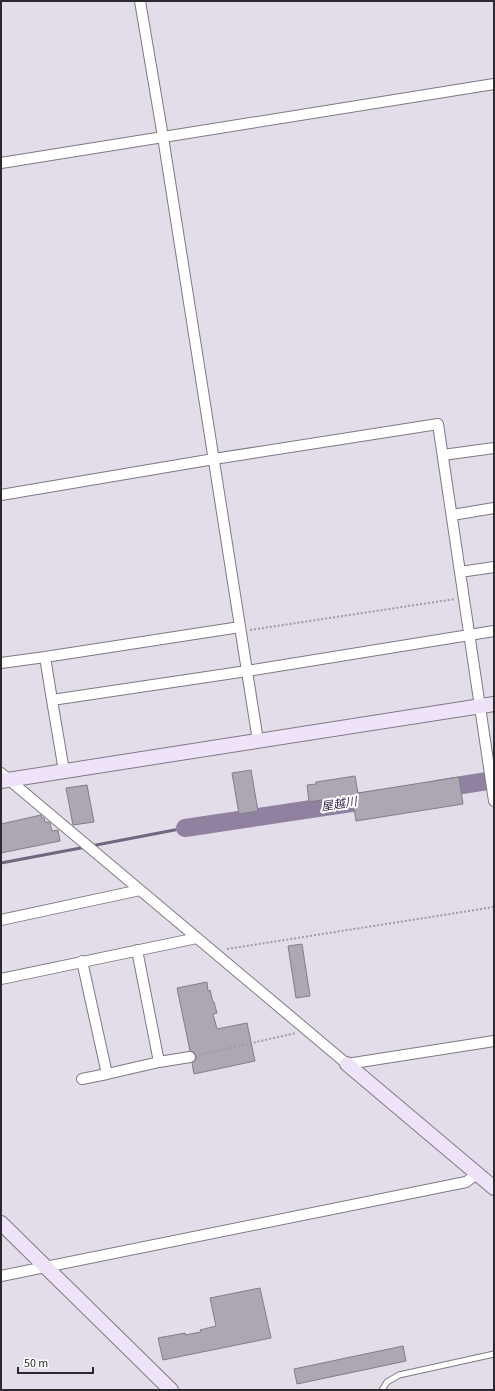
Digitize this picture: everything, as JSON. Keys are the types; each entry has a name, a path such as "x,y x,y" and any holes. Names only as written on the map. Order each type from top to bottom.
{"street":[{"path":"140,1 163,137 258,741"},
{"path":"1,163 494,84"},
{"path":"1,495 214,459 438,424 494,801"},
{"path":"443,455 494,448"},
{"path":"452,515 494,508"},
{"path":"460,572 494,567"},
{"path":"1,663 241,629"},
{"path":"52,700 494,632"},
{"path":"45,657 64,771"},
{"path":"4,778 64,771 494,704"},
{"path":"4,778 93,850 494,1188"},
{"path":"1,920 140,890"},
{"path":"1,979 197,938"},
{"path":"136,950 159,1062"},
{"path":"82,961 107,1074"},
{"path":"347,1064 494,1041"},
{"path":"82,1079 159,1062 190,1057"},
{"path":"1,1276 466,1182 477,1174"},
{"path":"1,1223 171,1390"}],"lane":[{"path":"382,1390 387,1382 399,1375 494,1354"}],"path":[{"path":"241,629 464,597"},
{"path":"213,951 494,907"},
{"path":"190,1057 308,1030"}],"building":[{"path":"251,770 258,811 239,814 232,773"},
{"path":"355,776 358,793 459,777 463,804 356,821 352,795 309,802 307,785 316,784 316,782"},
{"path":"87,785 94,822 73,825 66,788"},
{"path":"41,815 45,822 50,823 52,831 58,830 60,841 1,853 1,824"},
{"path":"302,944 310,996 296,998 288,946"},
{"path":"207,982 208,991 210,990 217,1013 213,1014 217,1029 247,1023 255,1061 194,1074 192,1063 196,1060 196,1056 195,1053 190,1051 177,988"},
{"path":"260,1288 271,1338 163,1360 158,1338 185,1333 185,1335 201,1332 200,1330 216,1326 210,1298"},
{"path":"403,1346 406,1361 297,1384 294,1369"}],"waterway":[{"name":"屋越川","path":"437,789 494,780"},
{"name":"屋越川","path":"185,828 378,799"},
{"path":"91,846 185,828"},
{"path":"1,863 86,847"}]}
